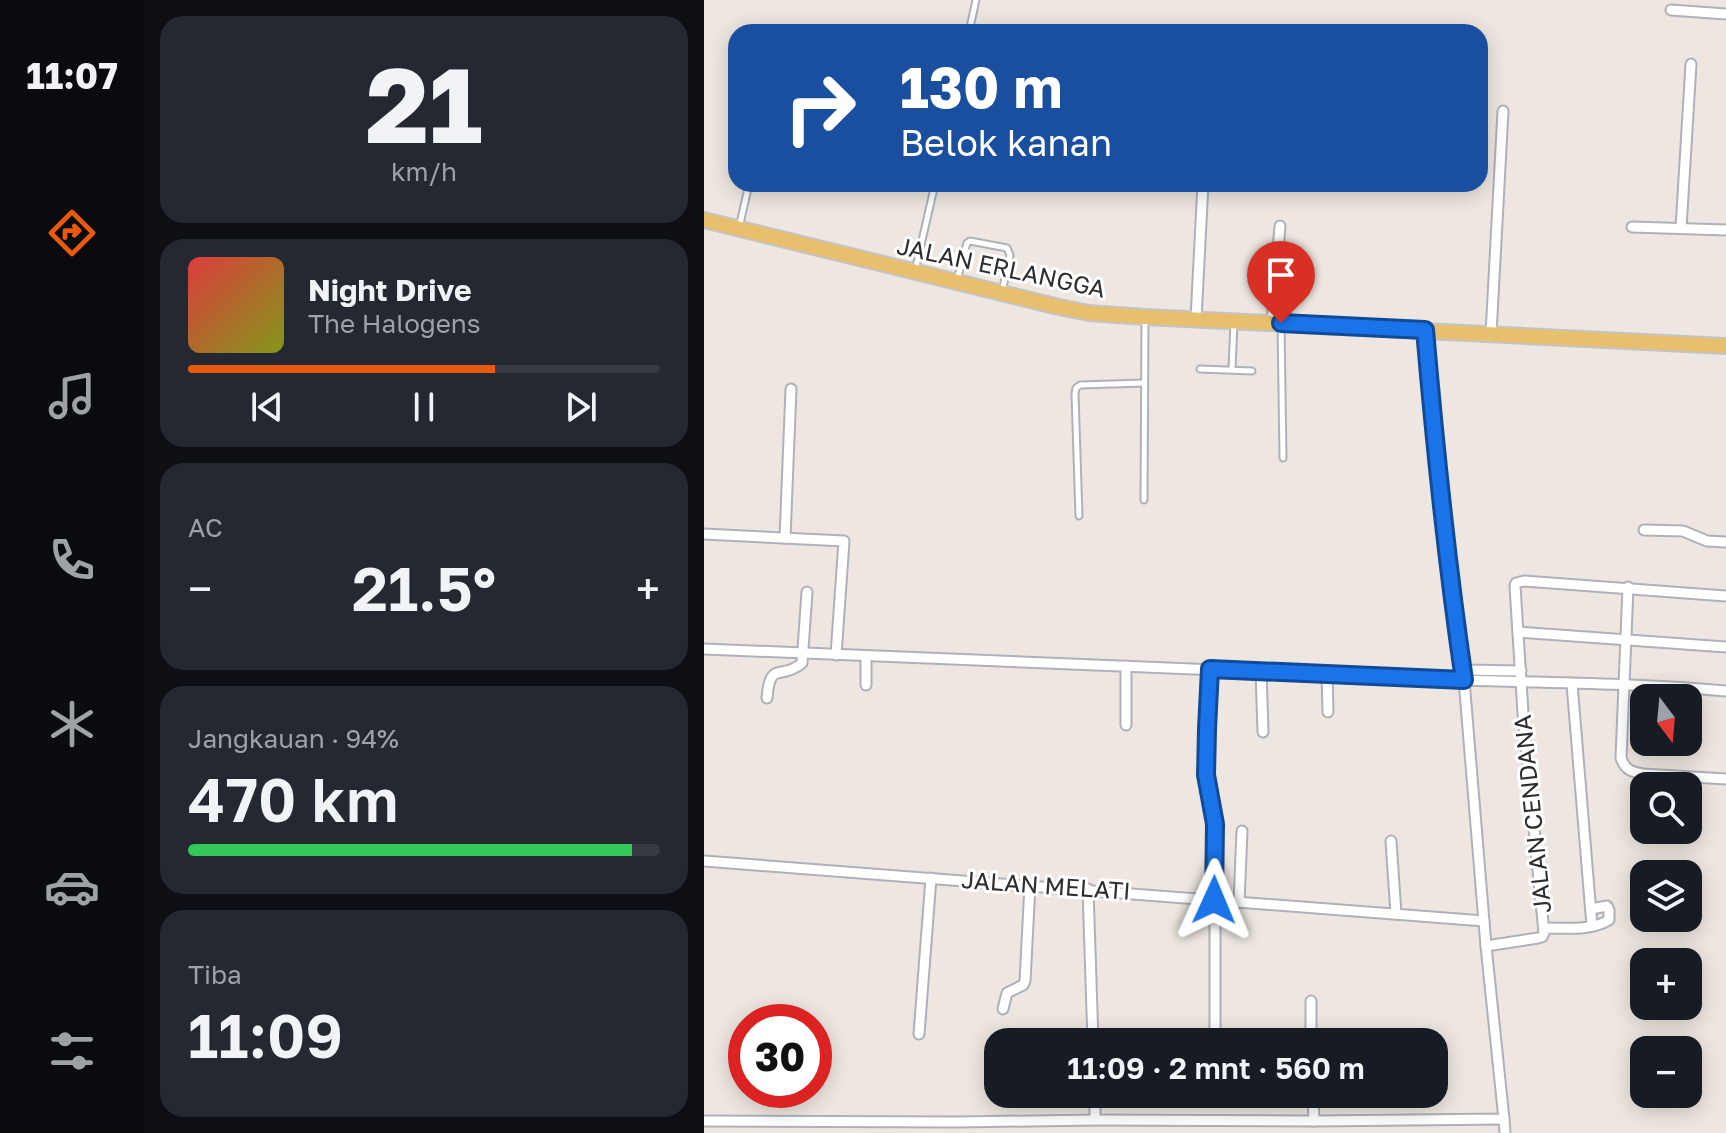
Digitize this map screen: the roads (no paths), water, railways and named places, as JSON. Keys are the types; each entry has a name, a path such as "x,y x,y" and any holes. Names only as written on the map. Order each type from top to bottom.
{"main road":[{"name":"JALAN ERLANGGA","path":"704,220 1089,313 1726,346"}],"street":[{"path":"1671,10 1726,14"},
{"path":"1681,228 1691,64"},
{"path":"1491,334 1503,111"},
{"path":"1196,319 1203,192"},
{"path":"1277,323 1280,226"},
{"path":"1632,227 1726,230"},
{"path":"1425,330 1435,447 1464,675 1505,1133"},
{"path":"785,538 791,389"},
{"path":"1644,530 1683,531 1707,541 1726,542"},
{"path":"704,534 844,541 836,655"},
{"name":"JALAN CENDANA","path":"1486,946 1542,937 1544,928 1523,713 1515,586 1520,581 1628,587"},
{"path":"1726,596 1628,587 1621,758 1631,772 1726,779"},
{"path":"767,698 771,676 801,666 807,592"},
{"path":"1518,632 1726,647"},
{"path":"704,649 1327,674 1521,676 1572,684 1624,683 1726,691"},
{"path":"866,656 866,685"},
{"path":"1126,666 1126,725"},
{"path":"1210,669 1206,775 1215,824 1215,1028"},
{"path":"1261,671 1263,732"},
{"path":"1327,674 1328,712"},
{"path":"1572,684 1592,926"},
{"path":"1239,902 1242,831"},
{"path":"1391,841 1396,914"},
{"name":"JALAN MELATI","path":"704,861 1484,921"},
{"path":"919,1034 931,878"},
{"path":"1003,1009 1007,993 1025,981 1030,885"},
{"path":"1088,889 1093,1028"},
{"path":"1544,928 1592,926 1609,920 1607,906 1591,909"},
{"path":"1311,1001 1311,1028"},
{"path":"1095,1108 1095,1120"},
{"path":"1314,1108 1314,1121"},
{"path":"704,1121 728,1128 958,1128 1095,1120 1504,1119"},
{"path":"1051,1121 1052,1133"},
{"path":"1382,1121 1382,1133"}],"lane":[{"path":"971,24 976,0"},
{"path":"738,229 747,192"},
{"path":"915,272 933,192"},
{"path":"956,283 967,243 1007,248 1010,255 1002,293"},
{"path":"1144,500 1145,317"},
{"path":"1232,369 1234,321"},
{"path":"1277,323 1283,458"},
{"path":"1200,369 1252,371"},
{"path":"1079,516 1076,388 1080,385 1144,383"}]}
